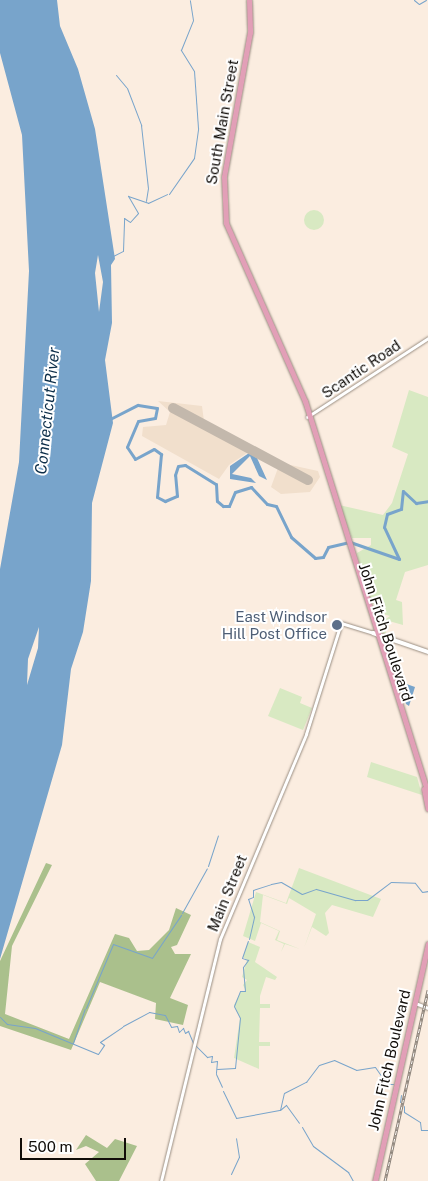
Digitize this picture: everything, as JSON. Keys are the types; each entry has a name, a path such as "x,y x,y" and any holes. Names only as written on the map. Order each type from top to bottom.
{"highway":[{"name":"South Main Street","path":"249,0 250,32 224,177 223,208 233,248 304,401"},
{"name":"John Fitch Boulevard","path":"304,401 346,547 428,792"},
{"name":"John Fitch Boulevard","path":"410,738 428,809"},
{"name":"John Fitch Boulevard","path":"377,1181 428,944"},
{"name":"John Fitch Boulevard","path":"416,1004 428,959"}],"main road":[{"path":"375,634 428,652"}],"street":[{"name":"Scantic Road","path":"308,417 428,338"},
{"name":"Main Street","path":"161,1181 196,1044 220,939 306,734 341,623 375,634"},
{"path":"416,1004 428,1008"}],"shaded area":[{"path":"158,401 202,406 204,421 286,464 318,471 320,477 310,492 281,494 271,487 278,468 250,451 229,465 219,479 142,436 143,427 166,425 170,412"}],"green space":[{"path":"314,210 321,213 324,220 321,227 314,230 307,227 304,220 307,213"},
{"path":"409,390 428,397 428,565 405,572 396,600 402,602 403,625 389,621 385,635 377,625 390,616 380,613 365,592 357,553 371,545 371,538 352,538 339,505 383,515 392,503 408,454 392,447"},
{"path":"280,688 302,697 300,703 312,708 303,730 268,716"},
{"path":"371,762 417,777 422,795 367,777"},
{"path":"46,863 52,865 12,946 5,1014 69,1039 115,934 129,938 137,951 149,950 169,930 176,908 191,915 177,945 171,947 175,954 191,954 170,998 188,1005 183,1025 155,1019 156,1003 100,982 71,1050 0,1026 0,961"},
{"path":"299,868 381,899 373,917 332,905 325,913 329,933 326,936 312,927 304,948 316,914 289,898 287,904 263,895 260,922 280,931 277,940 300,949 285,944 281,952 284,944 275,940 279,931 261,923 255,941 243,936 256,892 286,903"},
{"path":"248,942 260,947 255,962 277,977 275,980 266,977 260,996 260,1004 270,1004 270,1008 260,1008 259,1042 270,1042 270,1046 259,1046 259,1069 234,1058 240,1018 234,1005 241,991 246,991 243,985 247,980 242,977 247,960 243,957"},
{"path":"86,1135 107,1148 115,1139 137,1146 119,1181 96,1181 85,1164 99,1152 86,1146 76,1150"}],"water":[{"name":"Connecticut River","path":"0,0 57,0 60,26 78,69 95,129 115,259 111,265 112,323 105,360 113,423 92,503 91,581 83,632 71,669 62,745 0,959 0,569 19,462 29,271 22,135 0,53","holes":["98,255 103,282 99,312 95,273","39,627 38,648 27,685 28,659"]},
{"path":"249,453 257,458 267,480 259,476 250,456 232,474 251,478 256,483 230,479 230,466"},
{"path":"398,681 415,687 409,706 406,704"}],"waterway":[{"path":"169,194 194,158 198,128 194,71 181,50 193,20 190,0"},
{"path":"414,0 419,4 426,0"},
{"path":"116,75 126,87"},
{"path":"127,88 141,125 148,188 146,201"},
{"path":"111,257 123,251 124,218 130,222 138,213 128,196 148,203 167,194"},
{"path":"110,419 138,405 157,408 155,418 138,421 127,447 135,459 154,449 161,454 157,497 165,501 177,496 175,475 178,466 185,465 216,484 217,501 223,506 229,506 235,492 251,487 267,504 276,506 291,537 315,558 323,557 328,547 350,542 399,559 384,527 387,514 401,509 403,491 416,503 428,501"},
{"path":"208,866 218,836"},
{"path":"182,913 207,868"},
{"path":"249,939 254,917 248,899 253,897 253,890 271,884 281,882 302,894 316,889 355,900 367,900 391,882 415,883 422,892 428,891"},
{"path":"86,1008 113,944 152,958 181,915"},
{"path":"217,1069 235,1068 240,1018 234,1006 240,991 245,991 243,967 248,960 242,958 248,941"},
{"path":"73,1043 85,1009"},
{"path":"123,1026 149,1012 165,1015 171,1027 177,1026 179,1032 183,1028 185,1033 188,1031 193,1043 207,1057 212,1056 211,1062 217,1061 216,1073"},
{"path":"0,1017 7,1024 35,1028 98,1054 104,1045 100,1042 122,1027"},
{"path":"280,1110 284,1093 306,1082 319,1065 334,1060 356,1070 375,1067 387,1084 393,1084"},
{"path":"216,1074 222,1087"},
{"path":"223,1091 236,1118 279,1110"},
{"path":"400,1102 401,1095"},
{"path":"280,1110 286,1105 299,1123"},
{"path":"404,1106 404,1112 420,1122 421,1130 428,1130"},
{"path":"302,1127 313,1146 348,1172 353,1181"},
{"path":"231,1174 239,1157 236,1138"}],"runway":[{"path":"173,408 308,480"}],"railway":[{"path":"385,1181 428,990"}],"place":[{"name":"East Windsor Hill Post Office","path":"337,625"}]}
